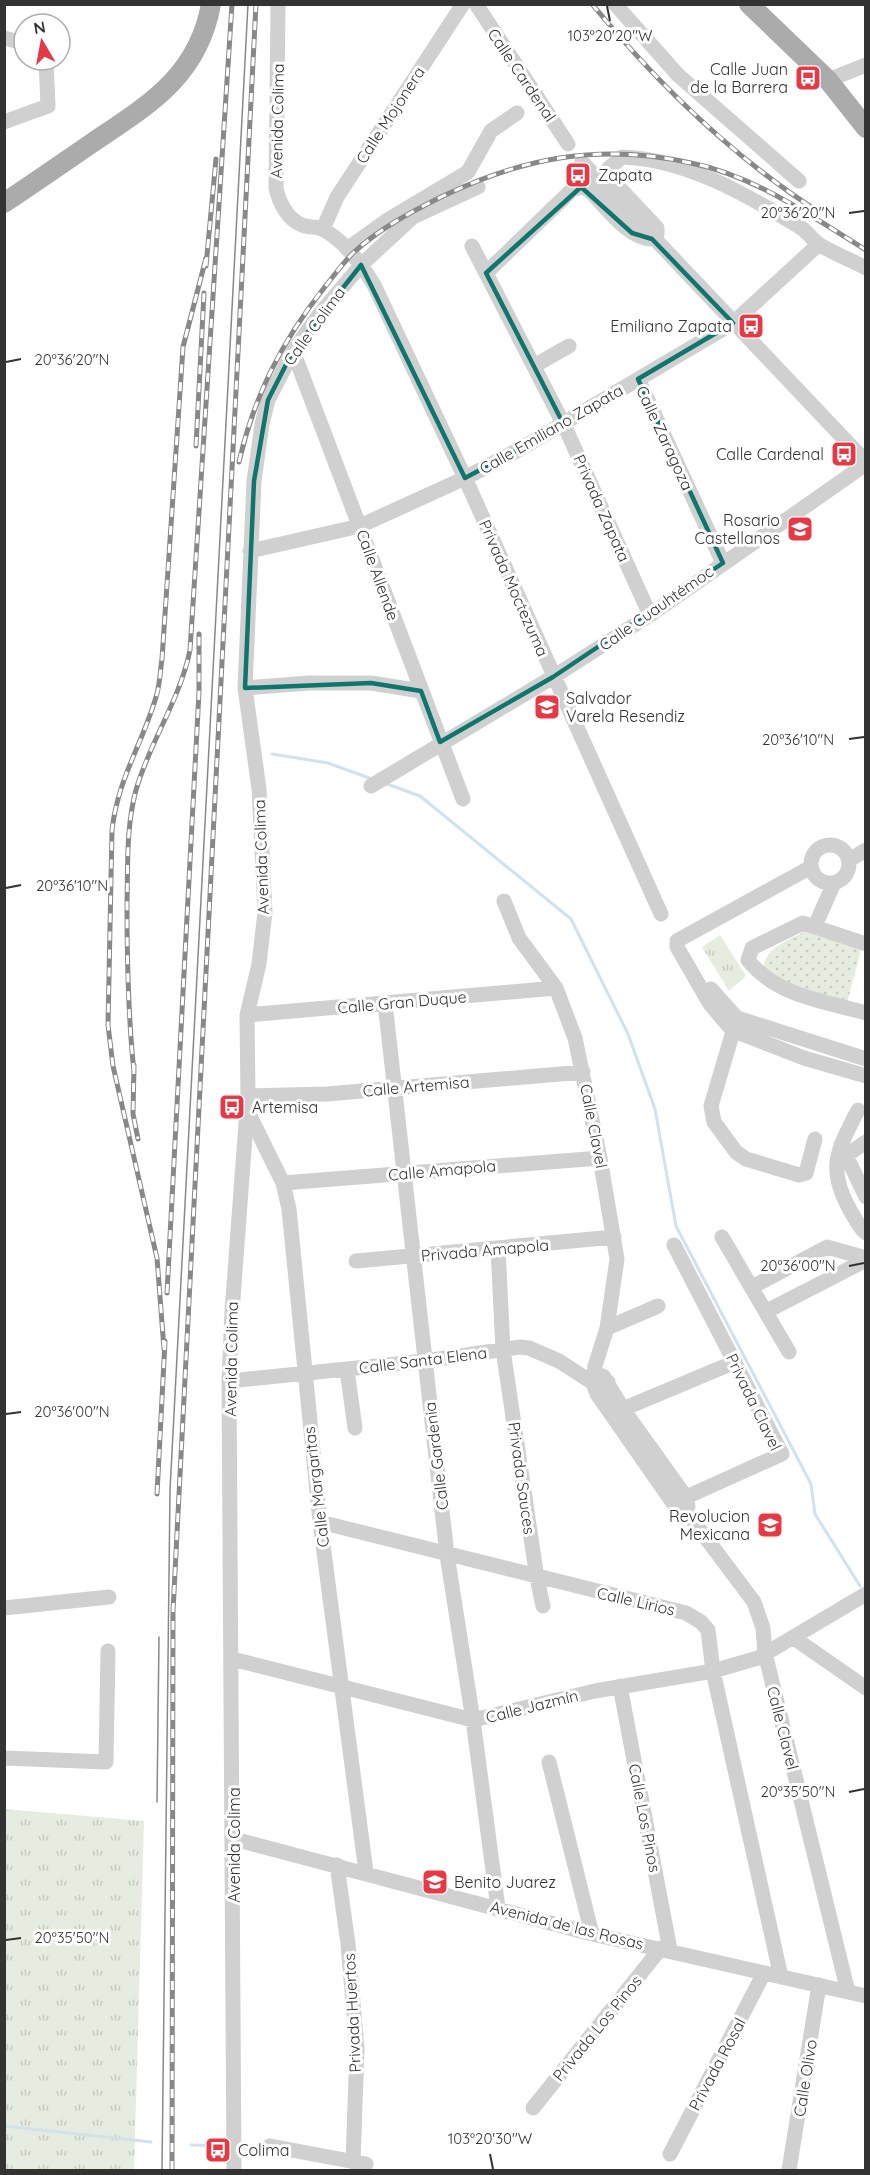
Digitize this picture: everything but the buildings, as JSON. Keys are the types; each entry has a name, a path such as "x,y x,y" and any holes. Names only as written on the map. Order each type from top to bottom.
{"main road":[{"path":"4,203 159,97 187,64 199,41 211,4"},
{"path":"749,4 828,80 866,128"}],"street":[{"name":"Avenida Colima","path":"278,4 276,188 281,206 302,226 322,229 347,249 361,264"},
{"name":"Calle Mojonera","path":"322,229 337,197 463,4"},
{"name":"Calle Cardenal","path":"476,4 568,144"},
{"path":"615,4 678,75 799,181"},
{"path":"828,80 866,65"},
{"path":"4,122 48,106 47,72"},
{"path":"347,249 386,221 468,172 491,131 517,113"},
{"path":"486,273 572,190 581,187 589,190 632,233 642,239 652,239 657,235 657,228 610,178 609,168 617,159 645,158 671,164 699,175 803,229 819,244 866,268"},
{"path":"582,162 652,239 866,463"},
{"name":"Calle Colima","path":"250,551 254,482 262,424 268,400 293,351 318,316 361,264 402,226 431,208 478,187"},
{"name":"Calle Emiliano Zapata","path":"250,551 360,526 465,478 564,425 733,323 819,244"},
{"name":"Privada Zapata","path":"471,246 564,425 650,615"},
{"name":"Privada Moctezuma","path":"361,264 375,285 465,478 661,914"},
{"path":"534,366 569,346"},
{"name":"Calle Allende","path":"293,351 463,799"},
{"name":"Calle Zaragoza","path":"638,380 723,563"},
{"name":"Calle Cuauhtémoc","path":"370,786 440,742 553,677 650,615 866,463"},
{"name":"Avenida Colima","path":"234,2170 234,1839 229,1381 247,1103 248,1015 259,964 265,912 259,789 245,688 250,551"},
{"path":"245,688 309,683 371,683 421,691"},
{"path":"815,926 834,883 848,872 849,860 842,849 824,846 814,855 813,873 822,882 834,883"},
{"path":"849,860 866,850"},
{"path":"812,867 682,938 713,994 734,1024 804,1058 866,1076"},
{"name":"Calle Clavel","path":"504,901 519,938 556,988 575,1038 583,1072 614,1237 616,1271 607,1328 596,1366 606,1408 680,1500"},
{"path":"866,944 803,923 752,948 748,960 760,975 778,987 866,1013"},
{"name":"Calle Gran Duque","path":"248,1015 556,988"},
{"name":"Calle Gardenia","path":"385,1003 406,1173 447,1554 473,1720 498,1908"},
{"path":"734,1024 866,1059"},
{"path":"734,1024 711,1106 714,1122 736,1152 746,1159 799,1175 806,1173 815,1139"},
{"name":"Calle Artemisa","path":"247,1103 583,1072"},
{"name":"Calle Margaritas","path":"247,1103 283,1183 289,1209 303,1374 320,1522 366,1872"},
{"path":"858,1110 840,1154 837,1178 846,1202 866,1233"},
{"path":"840,1154 866,1142"},
{"path":"840,1154 866,1197"},
{"name":"Calle Amapola","path":"283,1183 600,1158"},
{"name":"Privada Amapola","path":"356,1261 614,1237"},
{"path":"722,1237 768,1311 789,1352"},
{"name":"Privada Clavel","path":"674,1245 782,1454 680,1500"},
{"path":"752,1287 827,1247 866,1259"},
{"name":"Privada Sauces","path":"498,1249 503,1350 543,1606"},
{"path":"768,1311 866,1259"},
{"path":"607,1328 658,1306"},
{"name":"Calle Santa Elena","path":"229,1381 347,1370 530,1348 601,1383"},
{"path":"623,1409 735,1362"},
{"path":"347,1370 355,1428"},
{"name":"Calle Clavel","path":"601,1383 623,1409 691,1518 754,1602 763,1628 765,1653 848,1992"},
{"name":"Calle Lirios","path":"320,1522 537,1578 686,1613 701,1622 708,1630 713,1671 781,1977"},
{"name":"Calle Jazmín","path":"232,1659 473,1720 620,1686 713,1671 765,1653 866,1594"},
{"path":"4,1608 109,1597"},
{"path":"794,1638 866,1688"},
{"path":"4,1758 106,1762 108,1651"},
{"name":"Calle Los Pinos","path":"620,1686 665,1949"},
{"path":"549,1762 592,1934"},
{"name":"Avenida de las Rosas","path":"234,1839 366,1872 592,1934 866,1996"},
{"name":"Privada Huertos","path":"270,2146 359,2163 357,2049 337,1865"},
{"name":"Privada Los Pinos","path":"533,2108 665,1949"},
{"name":"Privada Rosal","path":"670,2154 764,1973"},
{"name":"Calle Olivo","path":"789,2170 819,1985"}],"highlighted area":[{"path":"581,187 632,233 652,239 733,323 638,379 723,563 553,677 440,742 421,691 371,683 245,688 254,481 268,400 293,351 361,265 465,478 564,425 486,273"}],"green space":[{"path":"807,930 862,946 847,1003 779,983 763,969 768,955 773,950"},
{"path":"720,935 746,976 729,991 702,947"},
{"path":"4,1809 144,1821 134,2170 5,2170"}],"waterway":[{"path":"272,754 328,763 372,779"},
{"path":"387,784 420,796 571,919 628,1034 655,1109 676,1226 811,1484 815,1514 860,1586"},
{"path":"4,2126 151,2142"},
{"path":"191,2145 228,2146"},
{"path":"238,2147 267,2151"}],"tram line":[{"path":"162,2170 170,1490 248,4"},
{"path":"157,1802 159,1637"}],"railway":[{"path":"134,1072 128,967 129,832 136,790 142,772 179,686 190,650 232,4"},
{"path":"172,2170 173,1611 256,4"},
{"path":"592,4 643,62 698,117 757,168 819,212"},
{"path":"239,462 253,414 271,370 295,328 349,257 373,236 406,215 472,183 502,172 533,163 594,154 658,157 691,163 715,169 760,187 866,250"},
{"path":"206,266 216,159"},
{"path":"164,1349 157,1258 113,1066 108,1025 112,830 119,794 150,714 159,683 183,347 206,258"},
{"path":"196,446 204,293"},
{"path":"167,1293 199,692 199,634"},
{"path":"134,1065 133,1114 138,1139"},
{"path":"157,1494 165,1341"}],"place":[{"name":"Calle Juan de la Barrera","path":"808,78"},
{"name":"Zapata","path":"578,175"},
{"name":"Emiliano Zapata","path":"751,326"},
{"name":"Calle Cardenal","path":"844,454"},
{"name":"Rosario Castellanos","path":"800,529"},
{"name":"Salvador Varela Resendiz","path":"547,707"},
{"name":"Artemisa","path":"232,1107"},
{"name":"Revolucion Mexicana","path":"770,1525"},
{"name":"Benito Juarez","path":"435,1882"},
{"name":"Colima","path":"218,2150"}]}
